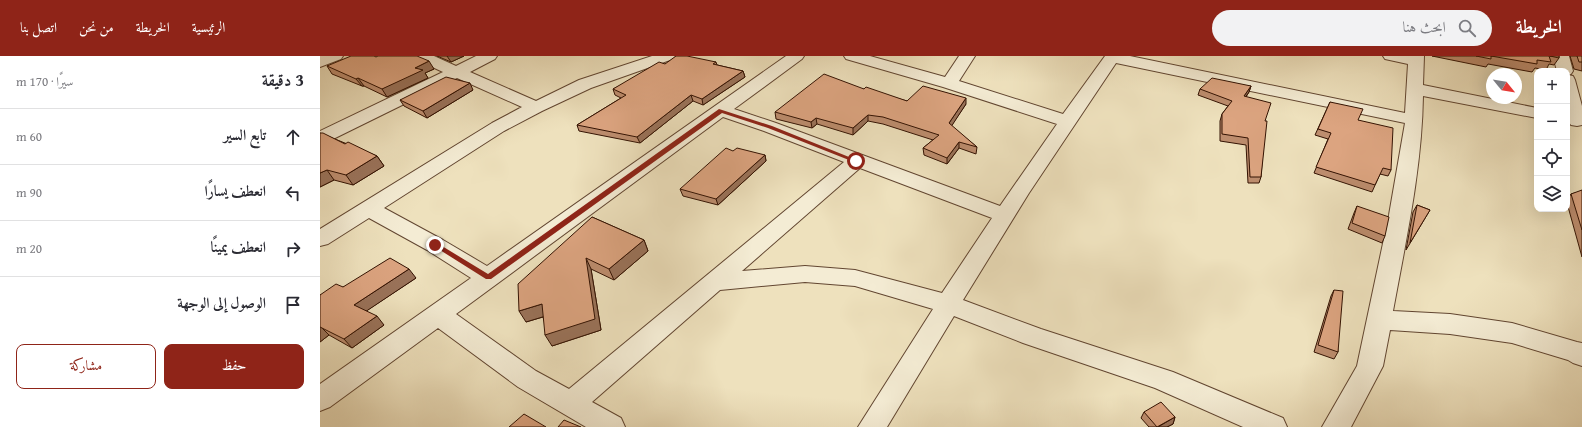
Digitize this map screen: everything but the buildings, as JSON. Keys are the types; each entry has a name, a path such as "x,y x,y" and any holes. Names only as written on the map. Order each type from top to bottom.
{"street":[{"path":"320,62 335,56"},
{"path":"421,56 536,107"},
{"path":"320,138 489,56"},
{"path":"320,239 370,209 498,127 536,107 586,84 667,56"},
{"path":"320,399 796,56"},
{"path":"852,56 949,83 1066,121"},
{"path":"949,83 967,56"},
{"path":"872,427 948,304 1066,121 1112,56 1414,120"},
{"path":"1336,427 1358,390 1370,366 1400,215 1414,120 1416,59 1391,56"},
{"path":"1561,56 1564,68"},
{"path":"1416,89 1534,112"},
{"path":"1570,95 1575,121"},
{"path":"721,111 770,127 856,161 1006,216"},
{"path":"571,404 856,161"},
{"path":"370,209 435,245 488,278"},
{"path":"715,282 805,274 855,278 948,304 1032,336 1164,380 1273,427"},
{"path":"437,314 527,379 611,427"},
{"path":"1379,320 1450,324 1512,333 1577,352 1582,356"}],"route":[{"path":"435,245 488,278 721,111 770,127 856,161"}]}
